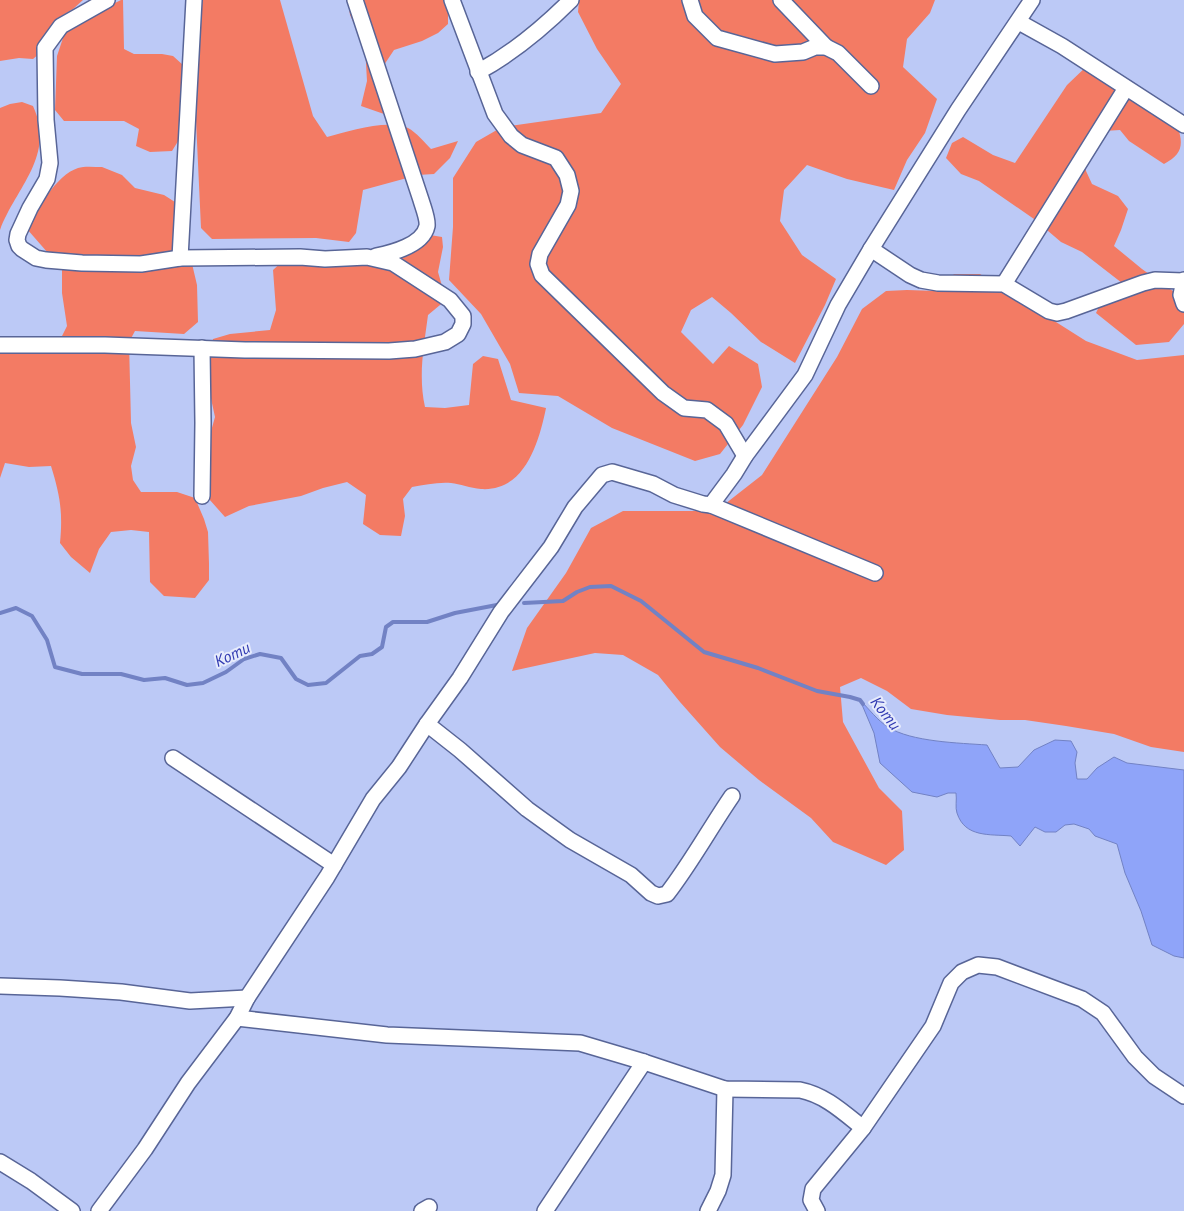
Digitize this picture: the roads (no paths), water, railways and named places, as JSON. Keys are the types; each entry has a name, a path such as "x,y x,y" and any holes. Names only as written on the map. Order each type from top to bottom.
{"street":[{"path":"107,0 61,26 45,48 46,120 50,163 47,179 26,218 17,240 19,246 36,258 60,262 141,264 180,258 300,257 325,259 367,257 394,253 422,238 427,225 421,200 355,0"},
{"path":"180,258 194,0"},
{"path":"452,0 495,114 511,136 522,145 556,158 567,176 571,191 568,205 540,254 538,264 542,275 667,396 684,408 707,410 726,424 745,456"},
{"path":"478,72 499,61 571,0"},
{"path":"690,0 695,16 717,38 775,54 803,52 815,47 826,47"},
{"path":"781,0 826,47 838,53 871,86"},
{"path":"711,505 805,375 838,305 871,249 958,110 1032,0"},
{"path":"1019,22 1062,46 1184,125"},
{"path":"1004,284 1126,88"},
{"path":"871,249 910,275 921,280 938,283 1004,284 1049,312 1066,312 1155,280 1184,280 1182,295 1184,304"},
{"path":"0,345 105,345 389,351 415,349 445,342 458,334 463,324 462,316 450,300 393,263 367,257"},
{"path":"202,348 202,496"},
{"path":"99,1211 237,1018 247,998 334,865 374,799 399,767 460,678 501,612 551,547 575,507 602,474 612,472 653,484 674,495 695,502 711,505 875,574"},
{"path":"427,724 460,750 527,809 570,840 630,875 651,893 658,896 667,894 685,870 732,796"},
{"path":"174,758 334,865"},
{"path":"817,1211 811,1200 813,1188 863,1128 933,1026 951,983 962,972 978,965 996,966 1082,999 1103,1013 1135,1057 1154,1076 1184,1096"},
{"path":"0,985 112,992 190,1001 247,998"},
{"path":"237,1018 387,1035 580,1043 725,1089 800,1090 812,1092 830,1102 863,1128"},
{"path":"545,1211 644,1062"},
{"path":"709,1208 718,1191 723,1175 725,1089"},
{"path":"0,1162 31,1181 72,1211"}],"water":[{"path":"860,700 881,722 909,736 936,741 987,745 1000,768 1018,767 1034,750 1055,740 1071,741 1077,752 1075,763 1077,779 1087,779 1097,768 1114,757 1127,763 1184,770 1184,958 1174,956 1152,945 1141,911 1125,873 1117,844 1095,836 1089,829 1074,824 1065,825 1056,832 1045,832 1035,827 1020,846 1011,836 972,831 961,821 957,813 956,793 948,793 937,797 912,792 880,763 874,733"}],"waterway":[{"name":"Komu","path":"524,603 563,601 577,592 590,587 611,586 641,601 704,652 758,668 817,691 860,700 863,704"},
{"name":"Komu","path":"0,613 16,608 32,616 47,640 55,667 82,674 121,674 144,680 165,678 187,685 203,683 226,672 244,659 260,654 281,658 296,679 308,685 326,683 360,656 372,654 382,647 386,627 393,622 427,622 455,613 502,604"}]}
